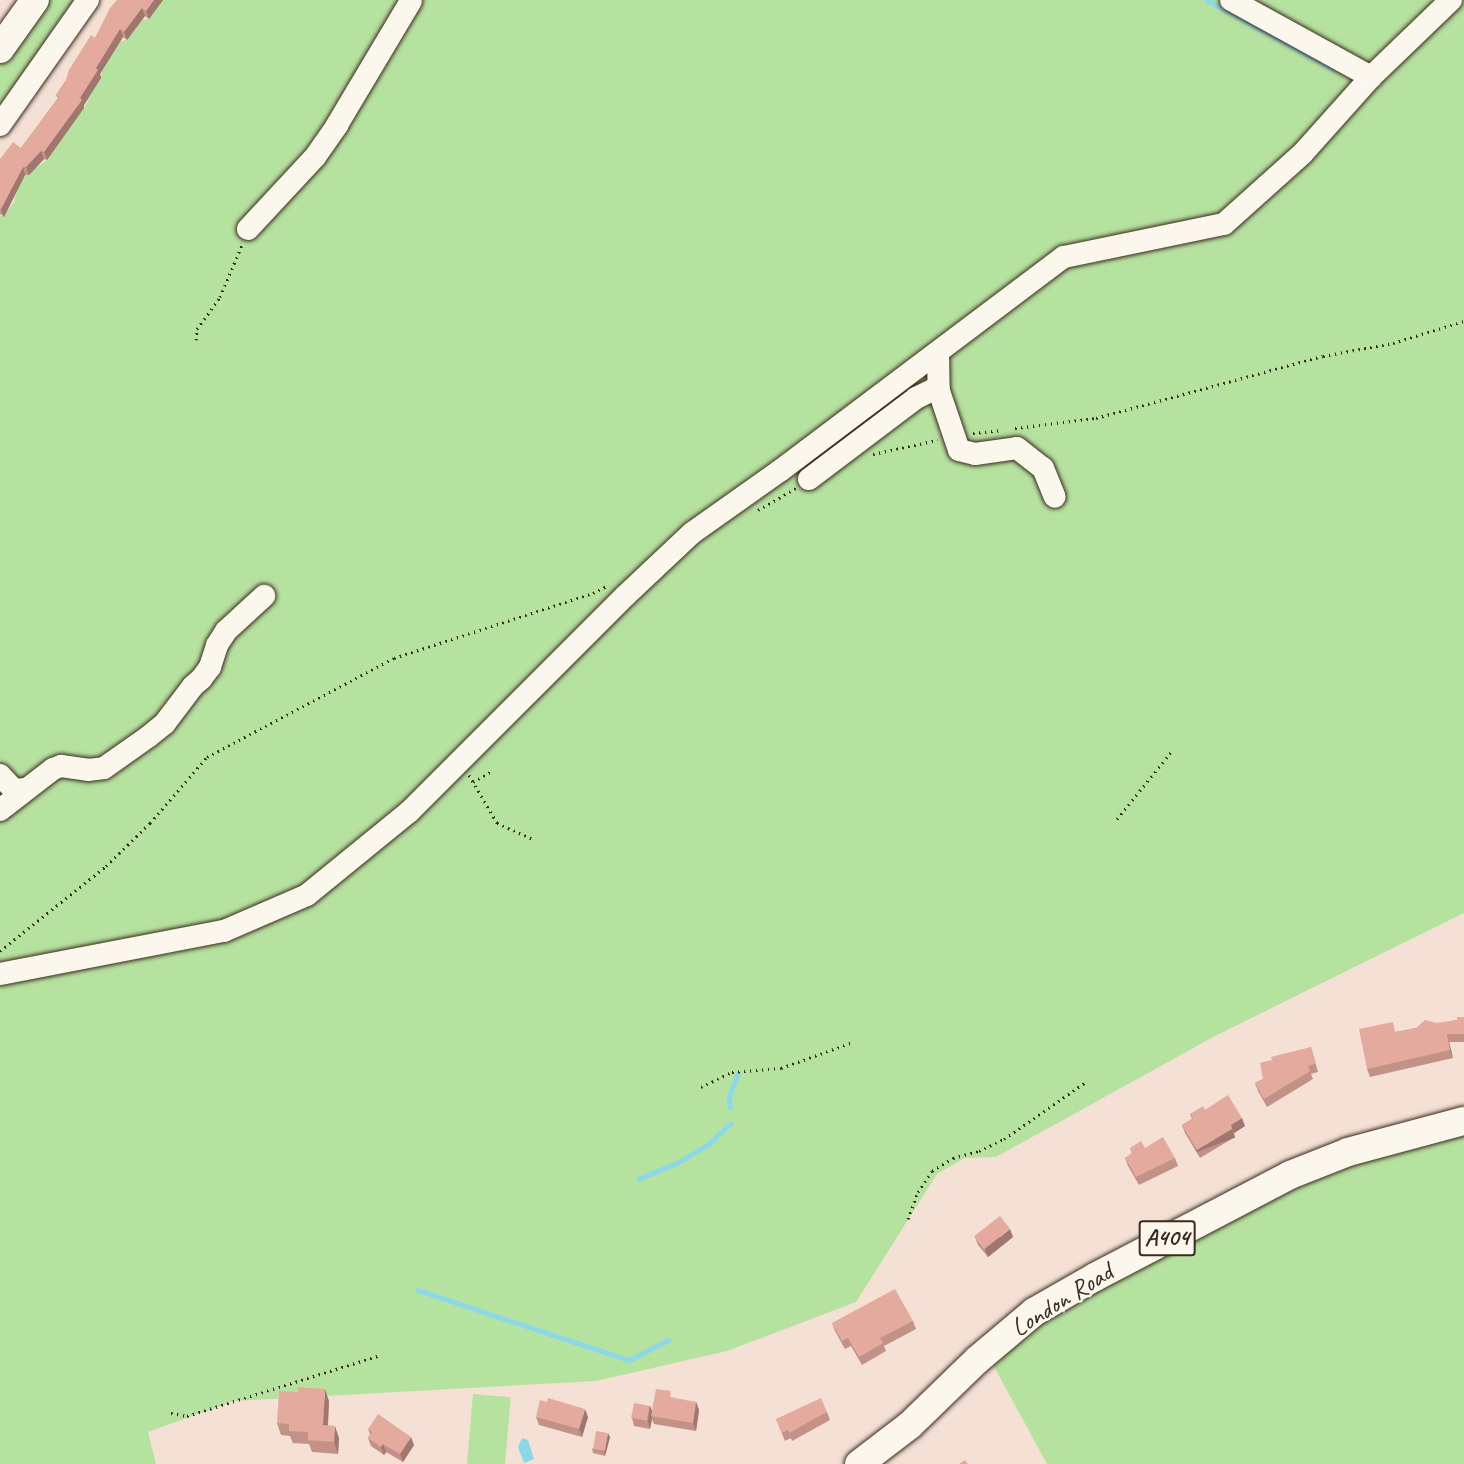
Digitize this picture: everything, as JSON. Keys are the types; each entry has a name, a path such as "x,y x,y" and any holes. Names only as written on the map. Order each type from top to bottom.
{"main road":[{"path":"0,49 35,0"},
{"name":"London Road","path":"859,1464 884,1448 1002,1338 1034,1312 1095,1277 1290,1175 1348,1152 1464,1121"}],"street":[{"path":"0,125 88,0"},
{"path":"1231,0 1371,77"},
{"path":"0,974 224,931 307,895 410,811 624,597 692,533 1064,257 1224,224 1303,153 1371,77 1451,0"},
{"path":"248,230 315,157 338,125 411,1"},
{"path":"938,352 939,387 959,452 975,454 1017,448 1042,468 1055,498"},
{"path":"809,479 916,398 939,387"},
{"path":"0,810 26,789 61,766 88,770 104,768 157,730 179,707 184,697 210,667 226,631 264,596"},
{"path":"0,776 14,790 26,789"}],"path":[{"path":"196,340 197,329 220,297 248,230"},
{"path":"869,455 959,452 1096,418 1323,356 1393,343 1464,321"},
{"path":"748,512 760,510 809,479"},
{"path":"0,951 106,866 150,823 207,757 394,658 593,593 618,580"},
{"path":"1117,819 1171,752"},
{"path":"461,760 497,824 533,839"},
{"path":"473,782 492,771"},
{"path":"701,1087 732,1072 781,1068 853,1042"},
{"path":"908,1219 918,1192 932,1171 953,1158 979,1151 1004,1139 1087,1081"},
{"path":"171,1413 187,1416 381,1355"}],"green space":[{"path":"45,0 84,0 0,119 0,64"},
{"path":"163,0 1464,0 1464,913 1215,1036 996,1157 965,1158 937,1174 856,1302 727,1351 596,1381 234,1401 148,1432 156,1464 0,1464 0,216 4,216 14,202 18,187 25,175 47,160 84,108 117,42 127,40 142,20 149,19"},
{"path":"1464,1132 1464,1464 1047,1464 991,1361 1031,1326 1323,1172"},
{"path":"473,1394 511,1397 505,1464 467,1464"}],"water":[{"path":"522,1438 528,1440 534,1459 524,1463 518,1447"}],"building":[{"path":"117,0 154,0 146,11 142,8 124,32 120,29 96,68 98,70 80,98 82,100 44,152 41,151 26,167 23,167 1,209 0,159 13,142 21,148 59,97 56,95 65,83 69,70 91,35 95,38 110,8"},
{"path":"1457,1017 1464,1017 1464,1034 1447,1034 1450,1050 1367,1069 1359,1029 1393,1022 1395,1032 1416,1028 1425,1020 1436,1023 1457,1020"},
{"path":"1311,1047 1315,1064 1308,1066 1310,1071 1264,1099 1255,1083 1263,1079 1260,1063 1272,1060 1271,1057"},
{"path":"1228,1095 1242,1118 1231,1125 1232,1129 1197,1150 1182,1125 1193,1118 1190,1114 1203,1106 1205,1110"},
{"path":"1163,1137 1175,1158 1136,1177 1125,1158 1132,1153 1130,1148 1141,1141 1145,1148"},
{"path":"1000,1216 1010,1229 984,1249 974,1236"},
{"path":"895,1289 913,1321 880,1338 883,1343 859,1357 848,1338 842,1341 832,1323"},
{"path":"298,1387 325,1389 323,1425 335,1426 334,1442 308,1440 308,1432 289,1431 289,1424 277,1423 279,1391 298,1392"},
{"path":"656,1389 671,1391 670,1397 696,1402 693,1423 651,1416"},
{"path":"548,1398 585,1409 579,1429 536,1417 540,1400 547,1402"},
{"path":"821,1398 827,1412 789,1433 788,1430 782,1433 776,1419"},
{"path":"634,1403 650,1406 647,1421 631,1418"},
{"path":"378,1414 411,1437 400,1454 383,1444 381,1447 368,1438 372,1432 368,1429"},
{"path":"596,1431 608,1433 605,1451 593,1449"}],"waterway":[{"path":"1207,0 1333,69"},
{"path":"730,1108 729,1096 738,1074"},
{"path":"638,1179 677,1163 710,1143 730,1124"},
{"path":"418,1290 629,1360 668,1340"}]}
